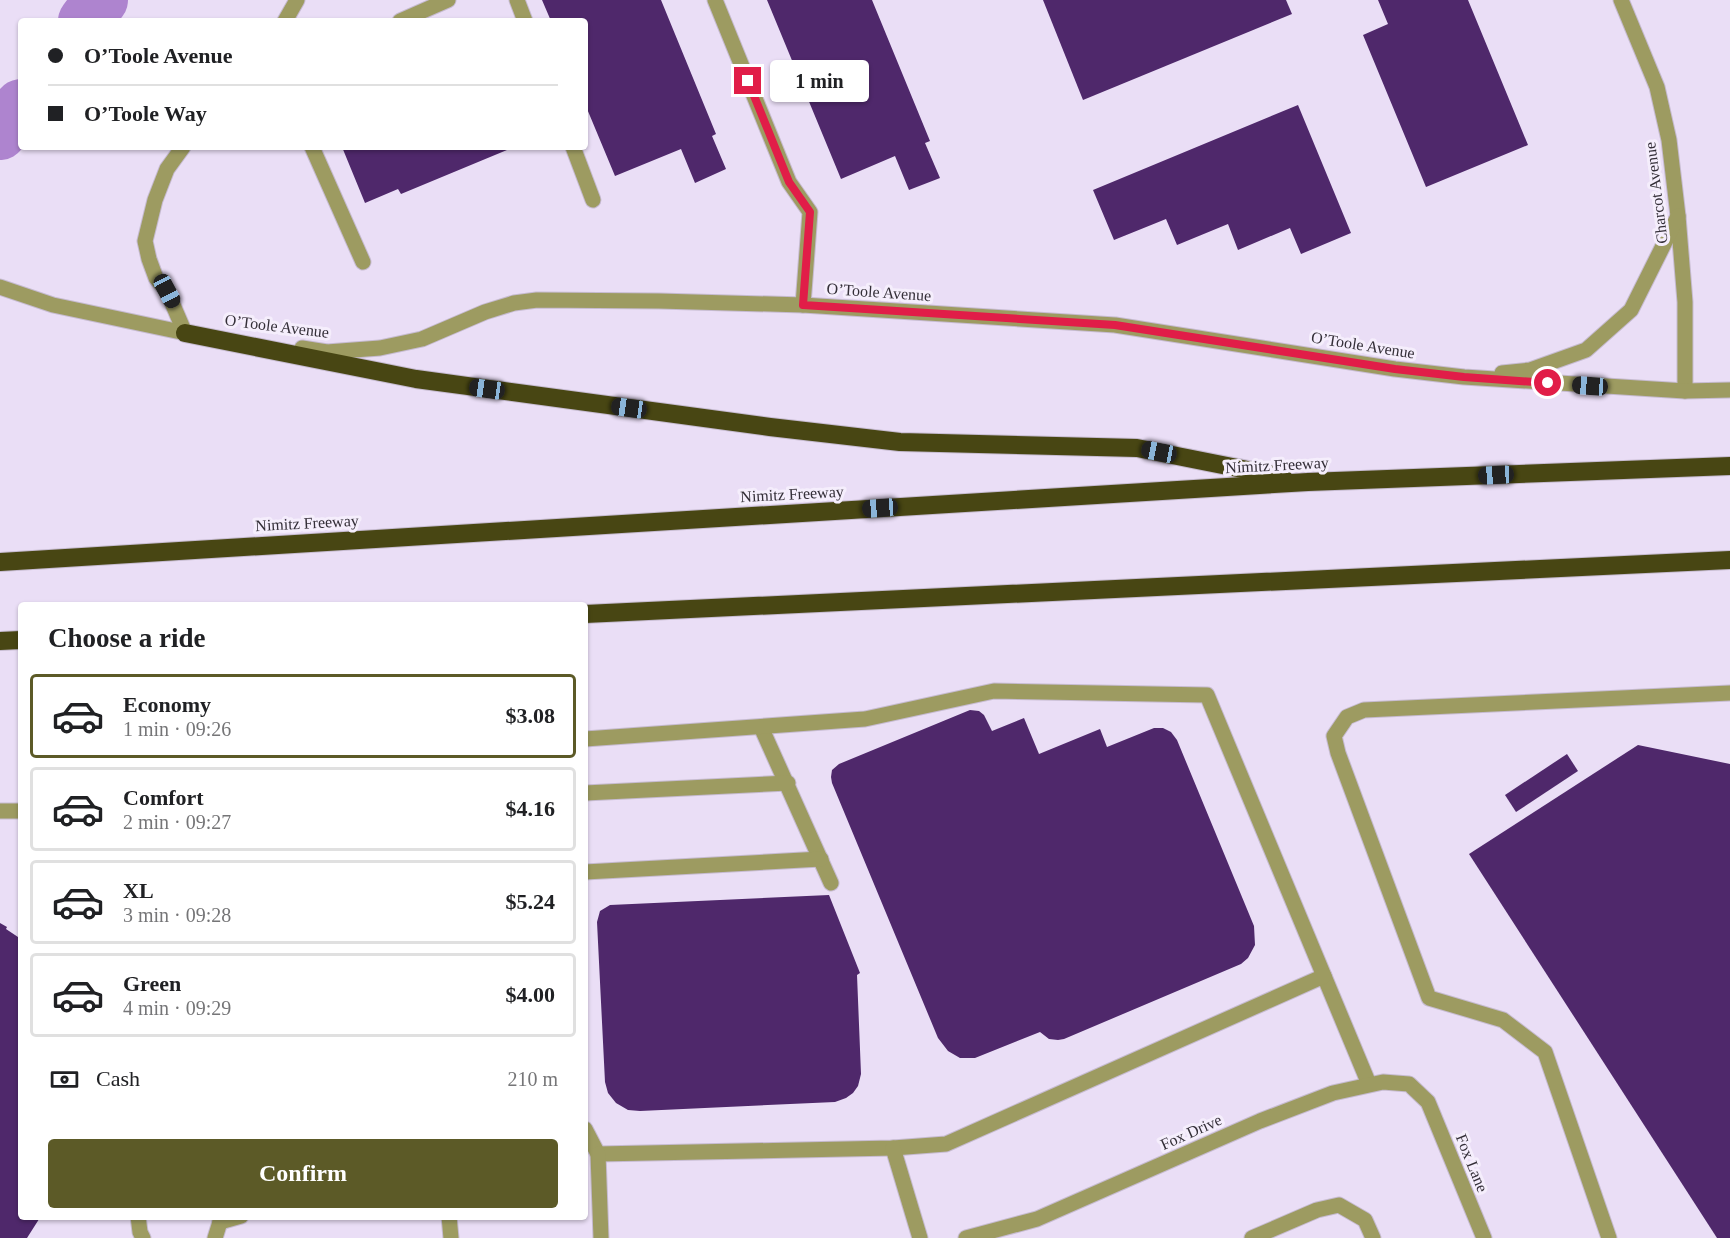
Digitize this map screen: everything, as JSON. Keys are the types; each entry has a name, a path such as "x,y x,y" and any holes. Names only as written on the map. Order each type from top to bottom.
{"highway":[{"path":"185,333 416,379 758,426 900,442 1137,448 1308,482"},
{"name":"Nimitz Freeway","path":"0,562 1308,482 1730,465"},
{"path":"588,614 1730,560"},
{"path":"0,641 18,640"}],"street":[{"path":"287,18 297,0"},
{"path":"407,18 448,0"},
{"path":"517,0 524,18"},
{"path":"715,0 789,182 810,212 803,305"},
{"name":"Charcot Avenue","path":"1621,0 1657,87 1668,140 1678,216 1685,302 1685,391"},
{"path":"181,150 167,169 154,200 145,241 156,278 167,291 185,333"},
{"path":"313,150 363,262"},
{"path":"574,150 593,200"},
{"path":"1464,377 1530,370 1587,350 1631,310 1678,216"},
{"name":"O’Toole Avenue","path":"0,287 52,304 185,333 327,352 380,348 422,339 485,312 514,303 537,300 659,301 803,305 1115,325 1464,377 1685,391 1730,390"},
{"path":"588,739 865,719 994,691 1207,694 1370,1084"},
{"path":"1609,1238 1545,1052 1503,1020 1429,998 1338,753 1334,736 1347,717 1364,710 1730,693"},
{"path":"761,727 831,883"},
{"path":"588,794 788,783"},
{"path":"0,811 18,811"},
{"path":"588,873 821,859"},
{"path":"598,1154 893,1148 946,1144 1324,976"},
{"name":"Fox Drive","path":"966,1238 1037,1219 1260,1121 1333,1093 1383,1082 1409,1084 1428,1102"},
{"name":"Fox Lane","path":"1428,1102 1484,1238"},
{"path":"588,1135 598,1154 601,1238"},
{"path":"893,1148 920,1238"},
{"path":"1252,1238 1277,1233 1317,1210 1339,1204 1365,1220 1373,1238"},
{"path":"138,1220 143,1238"},
{"path":"214,1238 220,1220"},
{"path":"449,1220 451,1238"}],"building":[{"path":"542,0 661,0 716,134 712,136 726,169 695,183 681,149 615,176 588,111 588,18 550,18"},
{"path":"767,0 872,0 930,141 925,143 940,178 909,190 895,156 841,179"},
{"path":"1043,0 1286,0 1292,14 1083,100"},
{"path":"1378,0 1468,0 1528,145 1426,187 1363,35 1388,24"},
{"path":"1298,105 1351,233 1301,254 1290,228 1238,250 1228,224 1177,245 1166,219 1114,240 1093,190"},
{"path":"343,150 507,150 401,194 398,189 365,203"},
{"path":"970,710 979,711 984,715 992,731 1024,718 1039,754 1100,729 1107,747 1154,728 1163,728 1171,732 1177,740 1254,926 1255,945 1248,958 1241,964 1064,1039 1049,1039 1040,1032 975,1058 960,1058 948,1051 938,1038 831,777 832,770 839,764"},
{"path":"1638,745 1730,764 1730,1238 1717,1238 1469,854"},
{"path":"1567,754 1578,771 1516,812 1505,795"},
{"path":"829,895 860,973 857,975 861,1074 858,1086 853,1093 835,1102 640,1111 628,1110 616,1103 608,1093 605,1082 597,922 600,911 610,905"},
{"path":"0,923 18,937 18,1220 38,1220 27,1238 0,1238"}],"waterway":[{"path":"87,18 101,0"},
{"path":"0,133 18,110"}],"route":[{"path":"748,81 789,182 810,212 803,305 1115,325 1395,369 1548,383"}]}
